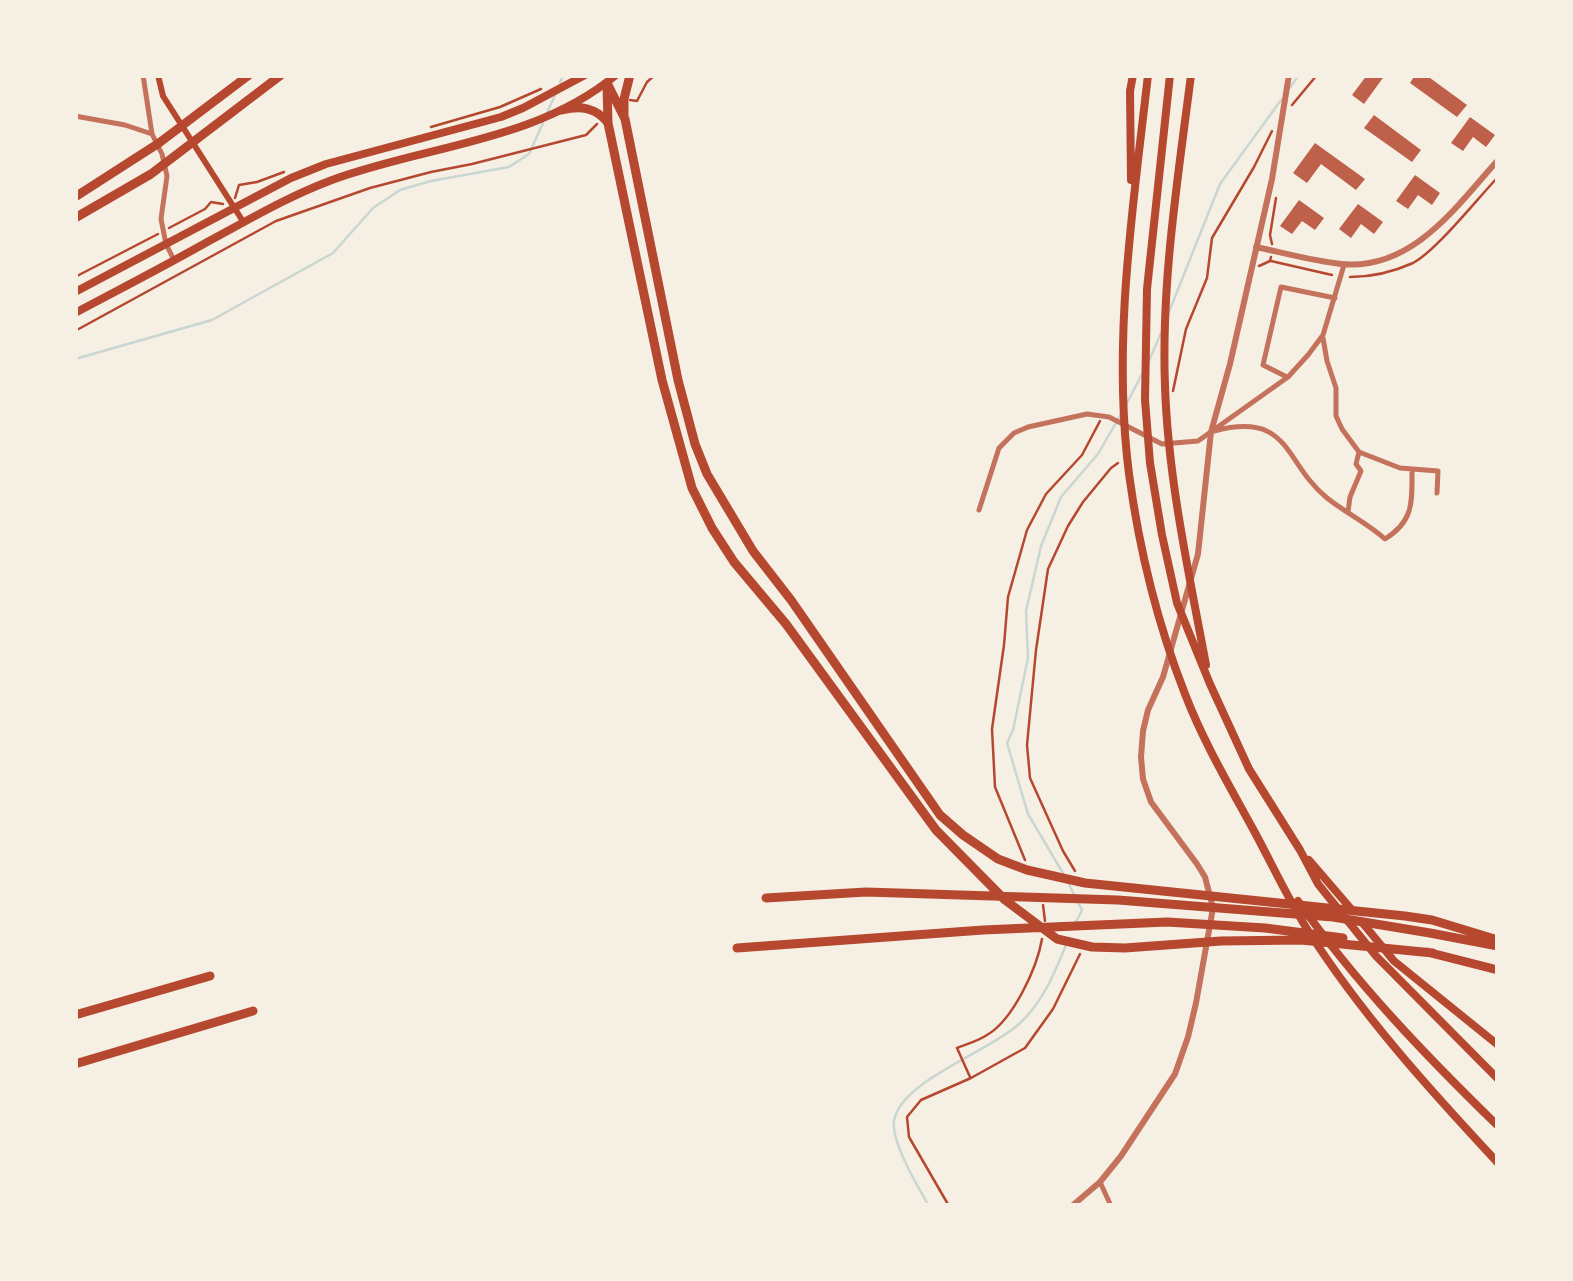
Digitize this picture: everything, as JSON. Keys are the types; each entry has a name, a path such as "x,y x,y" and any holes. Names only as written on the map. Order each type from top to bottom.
{"highway":[{"path":"79,194 159,143 249,75"},
{"path":"75,218 151,174 281,75"},
{"path":"630,75 624,99 625,119 678,380 707,474 753,550 792,600 940,815 998,859 1027,870 1085,883 1432,920 1498,943"},
{"path":"604,79 625,119"},
{"path":"604,79 608,123 662,380 692,488 734,562 786,624 936,830 1015,909 1057,939 1092,947 1125,948 1301,940 1432,953"},
{"path":"558,111 592,110 608,123"},
{"path":"766,898 866,892 1118,900 1333,917 1498,943"},
{"path":"738,948 1167,922 1266,928 1380,943 1498,970"},
{"path":"75,1015 210,976"},
{"path":"75,1064 253,1011"}],"main road":[{"path":"158,75 163,96 244,222"},
{"path":"75,292 290,178 500,112 560,90 586,75"},
{"path":"75,313 280,203 332,180 514,130 558,111 616,75"},
{"path":"1132,75 1132,206"},
{"path":"1148,75 1124,300 1125,395 1129,474 1167,642 1185,695 1210,749 1307,928 1370,1017 1428,1088 1498,1163"},
{"path":"1170,75 1147,289 1144,400 1162,534 1184,621 1248,769 1318,884 1376,956 1498,1078"},
{"path":"1191,75 1164,337 1166,448 1210,684"},
{"path":"1300,850 1394,960 1498,1045"},
{"path":"1275,869 1354,974 1498,1126"}],"street":[{"path":"143,75 152,134 167,176 160,219 174,260"},
{"path":"1072,1206 1100,1182 1121,1156 1175,1074 1188,1038 1213,908 1204,876 1151,802 1143,779 1143,731 1163,678 1198,554 1211,432 1256,247 1289,75"},
{"path":"75,116 152,134"},
{"path":"1256,247 1344,264 1384,260 1408,250 1428,235 1498,160"},
{"path":"979,510 1000,448 1014,433 1028,427 1087,414 1106,417 1166,448 1198,441 1288,377 1323,334 1344,264"},
{"path":"1288,377 1263,365 1281,287 1334,298"},
{"path":"1323,334 1326,362 1336,388 1336,416 1342,429 1359,452 1412,471 1438,471 1437,493"},
{"path":"1211,432 1234,426 1273,434 1324,495 1385,539 1404,524 1409,514 1412,471"},
{"path":"1348,512 1361,471 1356,464 1359,452"},
{"path":"1100,1182 1111,1206"}],"path":[{"path":"1289,108 1316,75"},
{"path":"500,112 550,85"},
{"path":"1173,392 1186,329 1207,278 1212,238 1280,120"},
{"path":"75,331 276,221 370,188 568,138"},
{"path":"1272,246 1281,248"},
{"path":"1029,868 994,787 992,729 1008,597 1027,530 1046,494 1082,454 1106,417"},
{"path":"1080,878 1063,851 1030,778 1027,745 1036,650 1048,569 1061,540 1110,468 1124,460"},
{"path":"1039,894 1045,922"},
{"path":"971,1078 958,1048 988,1035 1008,1016 1032,971 1043,935"},
{"path":"949,1206 909,1137 907,1117 921,1100 1025,1048 1053,1008 1082,946"}],"building":[{"path":"1367,75 1385,75 1364,104 1352,95"},
{"path":"1415,75 1426,75 1467,105 1457,117 1410,83"},
{"path":"1374,115 1421,150 1412,162 1364,128"},
{"path":"1470,117 1495,135 1486,147 1473,137 1463,151 1451,143"},
{"path":"1315,143 1365,179 1356,190 1321,164 1307,183 1293,173"},
{"path":"1415,175 1440,193 1432,205 1418,195 1408,209 1396,201"},
{"path":"1299,200 1324,218 1315,230 1302,221 1292,234 1280,226"},
{"path":"1358,204 1383,222 1374,234 1361,224 1351,238 1339,229"}],"waterway":[{"path":"560,83 563,75"},
{"path":"1289,89 1299,75"},
{"path":"546,115 555,95"},
{"path":"1169,312 1220,184 1281,100"},
{"path":"75,359 212,320 333,253 373,208 400,190 509,167 529,154 543,123"},
{"path":"1148,363 1161,333"},
{"path":"1127,403 1142,374"},
{"path":"1064,875 1028,814 1007,743 1028,658 1026,611 1041,546 1061,497 1098,454 1121,414"},
{"path":"1068,882 1075,897"},
{"path":"1075,924 1082,910 1079,904"},
{"path":"929,1206 906,1164 894,1130 900,1106 928,1080 1019,1024 1041,997 1066,945"}]}
